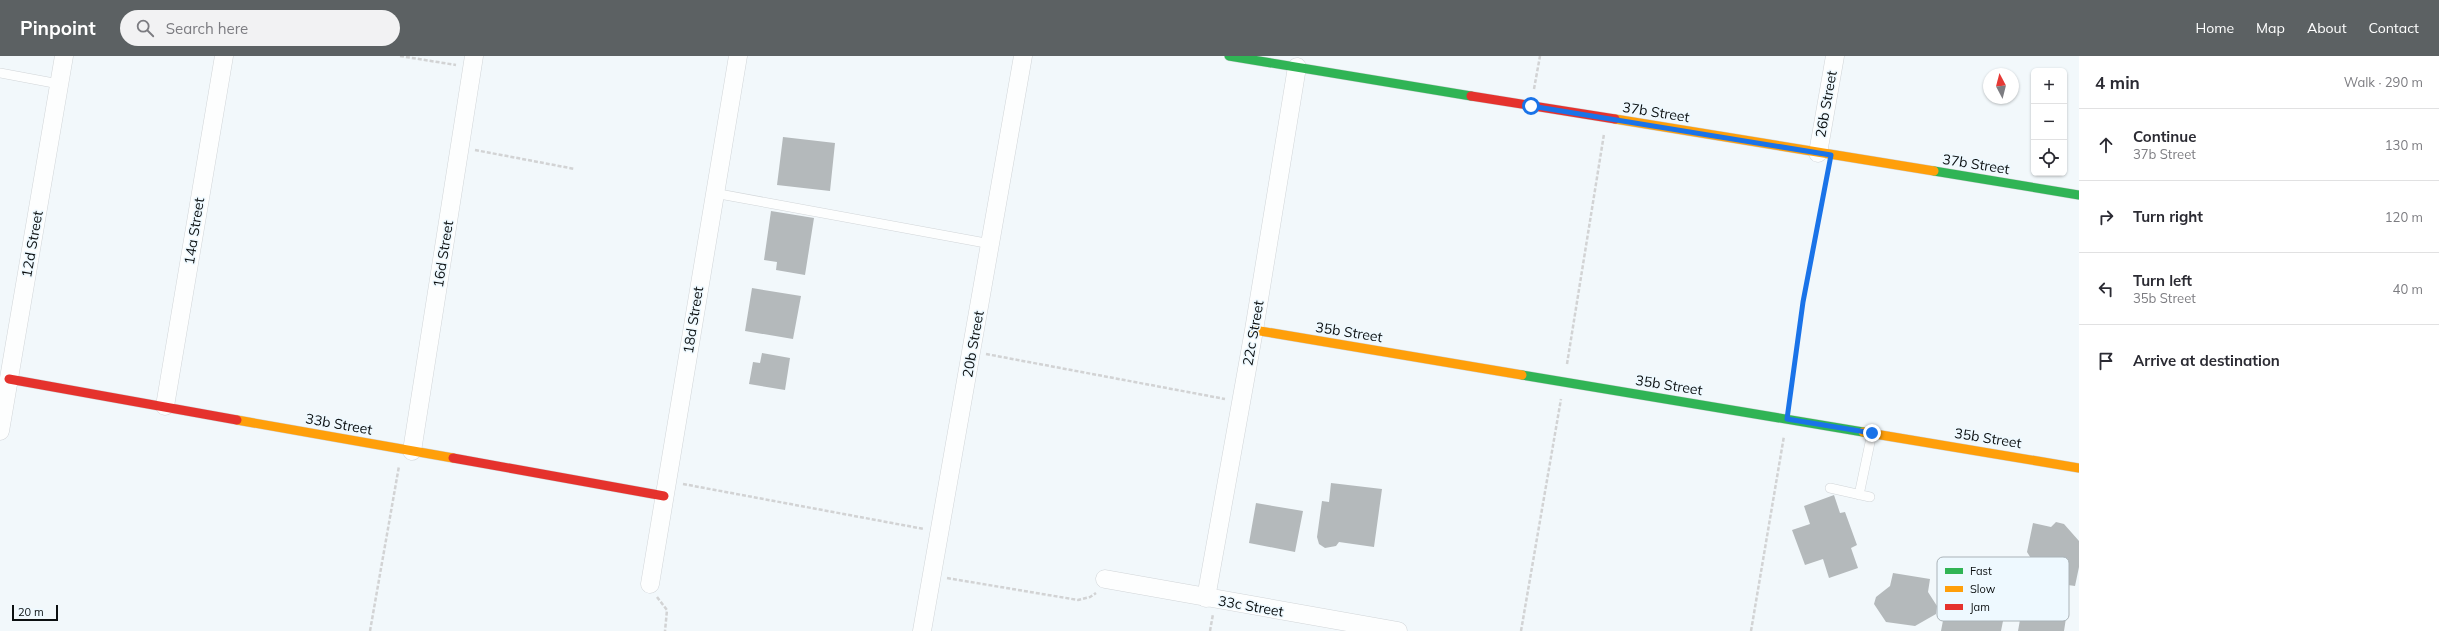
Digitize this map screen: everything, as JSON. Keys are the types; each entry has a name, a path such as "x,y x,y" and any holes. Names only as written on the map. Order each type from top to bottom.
{"street":[{"name":"12d Street","path":"0,432 64,56"},
{"name":"14a Street","path":"165,406 224,56"},
{"name":"18d Street","path":"650,584 738,56"},
{"name":"20b Street","path":"922,631 941,532 1023,56"},
{"name":"37b Street","path":"1229,56 2079,196"},
{"name":"26b Street","path":"1825,154 1835,56"},
{"name":"16d Street","path":"407,450 459,147 472,62"},
{"name":"22c Street","path":"1206,598 1254,330 1297,67"},
{"name":"35b Street","path":"1254,330 2079,468"},
{"name":"33b Street","path":"9,379 407,450 665,489"},
{"name":"33c Street","path":"1105,579 1398,631"}],"lane":[{"path":"0,73 59,84"},
{"path":"714,193 991,244"},
{"path":"1859,495 1872,433"},
{"path":"1830,488 1870,497"}],"path":[{"path":"400,56 472,62"},
{"path":"1531,106 1540,56"},
{"path":"459,147 575,170"},
{"path":"1751,631 1787,419 1825,154"},
{"path":"972,352 1240,402"},
{"path":"370,631 407,450"},
{"path":"665,489 941,532"},
{"path":"933,575 1078,600 1083,600 1096,593 1105,579"},
{"path":"650,584 654,593 666,610 665,631"}],"building":[{"path":"783,137 835,143 830,191 777,185"},
{"path":"771,211 814,218 805,275 776,270 777,262 764,260"},
{"path":"752,288 801,296 793,339 745,331"},
{"path":"762,353 790,358 785,390 749,384 753,362 760,363"},
{"path":"1331,483 1382,489 1374,547 1339,542 1336,546 1325,548 1319,544 1317,537 1322,501 1329,502"},
{"path":"1834,495 1840,513 1845,512 1857,545 1851,548 1858,568 1829,578 1823,559 1805,565 1792,530 1810,524 1804,506"},
{"path":"1256,503 1303,511 1295,552 1249,543"},
{"path":"2056,522 2064,524 2079,541 2079,567 2075,586 2069,585 2069,557 2030,557 2027,552 2033,523 2051,527"},
{"path":"1893,573 1930,579 1928,592 1937,606 1936,614 1915,626 1886,622 1874,604 1876,597 1890,586"},
{"path":"1943,621 2003,621 2001,631 1941,631"},
{"path":"2020,621 2066,621 2064,631 2018,631"}],"traffic: fast":[{"path":"1229,56 1471,96"},
{"path":"1934,171 2079,195"},
{"path":"1522,375 1863,432"}],"traffic: slow":[{"path":"1615,119 1934,171"},
{"path":"1254,330 1522,375"},
{"path":"237,420 453,458"},
{"path":"1863,432 2079,468"}],"traffic: jam":[{"path":"1471,96 1615,119"},
{"path":"9,379 237,420"},
{"path":"453,458 664,496"}],"route":[{"path":"1531,106 1831,155 1803,302 1787,419 1872,433"}]}
